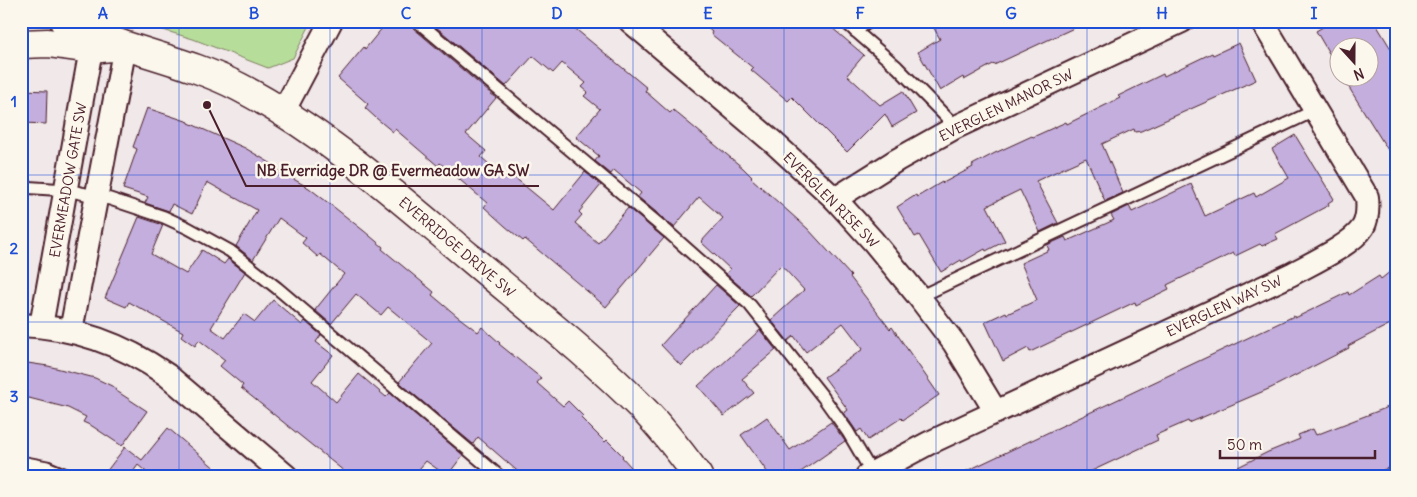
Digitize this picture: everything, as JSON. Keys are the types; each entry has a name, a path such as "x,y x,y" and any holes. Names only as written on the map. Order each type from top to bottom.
{"street":[{"name":"EVERRIDGE DRIVE SW","path":"64,21 93,42"},
{"path":"283,112 330,21"},
{"name":"EVERGLEN RISE SW","path":"630,21 774,142 835,199 919,296 954,343 996,412"},
{"name":"EVERGLEN MANOR SW","path":"835,199 897,160 956,127 1182,21"},
{"name":"EVERGLEN WAY SW","path":"869,474 929,443 1292,274 1347,242 1363,227 1368,209 1367,197 1262,21"},
{"name":"EVERRIDGE DRIVE SW","path":"21,44 93,42 142,50 199,69 238,86 312,130 390,190 608,375 644,410 698,476"},
{"name":"EVERMEADOW GATE SW","path":"31,325 66,190 93,42"},
{"path":"71,331 125,46"},
{"path":"31,325 71,331 117,347 152,365 167,375 286,476"}],"lane":[{"path":"417,21 668,232 750,305 848,432 869,474"},
{"path":"844,21 897,67 956,127"},
{"path":"855,31 870,21"},
{"path":"919,296 1316,110"},
{"path":"21,187 66,190 96,196 164,217 230,251 277,288 499,476"},
{"path":"21,462 47,467 68,476"}],"green space":[{"path":"133,21 312,21 293,58 268,68 193,39"}],"building":[{"path":"388,21 410,21 412,27 496,98 466,134 486,151 481,157 507,180 510,177 512,179 514,177 554,210 585,172 601,185 579,212 582,215 575,223 598,243 628,208 664,238 606,307 525,239 523,241 505,226 484,207 487,203 440,163 438,166 395,129 393,132 376,118 365,108 368,104 338,78"},
{"path":"429,21 566,21 647,88 645,91 670,113 673,110 743,168 751,178 808,229 851,276 890,329 892,327 939,395 903,420 901,418 868,440 861,429 857,432 844,413 848,410 824,377 863,349 843,323 806,352 794,336 788,341 771,320 804,290 781,265 751,296 726,274 730,269 701,242 723,218 699,197 674,227 638,197 641,193 614,170 611,174 595,161 599,156 576,137 600,109 584,96 588,92 582,87 586,83 562,63 553,73 533,56 506,86"},
{"path":"699,21 824,21 864,55 847,75 880,105 903,91 916,113 892,127 885,114 847,152 792,97 788,101 751,70 753,68 711,34 712,32"},
{"path":"930,21 1089,21 993,64 964,80 963,77 940,91 918,52 940,39"},
{"path":"1333,21 1374,21 1396,57 1396,163 1349,88 1380,88 1380,38 1330,38 1330,55 1316,31"},
{"path":"1239,43 1256,80 1141,131 1135,132 1134,129 1102,144 1123,193 1105,201 1086,158 1036,181 1058,223 1040,232 1020,190 987,206 1005,241 986,251 985,249 962,262 961,260 941,272 919,235 915,237 897,207 916,195 917,197 973,167 972,165 995,153 1066,122 1067,124 1163,74 1164,76 1212,53 1213,55"},
{"path":"24,90 47,91 46,124 23,123"},
{"path":"147,108 189,122 245,148 309,188 383,247 382,249 434,292 432,295 457,316 478,332 482,327 499,344 541,378 537,383 563,406 568,401 583,416 581,418 605,442 607,440 623,456 639,476 523,476 478,437 473,444 399,382 432,343 388,307 381,315 356,294 331,324 315,310 344,274 320,254 318,257 302,243 306,238 279,218 253,260 236,246 257,210 207,182 192,214 172,204 169,211 145,203 148,197 123,189 137,149 133,147"},
{"path":"1295,135 1334,199 1328,203 1329,205 1275,234 1278,239 1262,246 1260,244 1235,256 1233,253 1167,285 1169,289 1136,305 1135,302 1030,352 1028,348 1003,361 985,322 1037,300 1021,263 1049,250 1047,245 1065,237 1067,241 1114,220 1111,215 1129,206 1132,212 1191,184 1205,216 1254,193 1256,197 1289,178 1272,149"},
{"path":"139,217 163,225 151,254 186,274 202,250 224,264 228,259 245,272 211,328 225,338 244,314 255,322 273,300 302,325 305,321 321,335 316,342 333,355 312,381 336,402 359,374 386,397 390,393 463,455 447,476 426,461 413,476 350,476 241,388 243,385 220,366 225,360 199,340 195,346 181,336 183,332 129,302 126,307 105,298"},
{"path":"1396,267 1396,321 1348,346 1349,348 1271,388 1156,435 1158,440 1081,476 956,476 1294,316 1295,318 1348,292 1349,295 1379,276 1381,279"},
{"path":"716,285 740,306 681,366 661,345"},
{"path":"760,330 776,350 742,379 754,393 724,416 698,386"},
{"path":"21,362 48,366 95,378 116,388 115,390 147,411 122,446 83,422 86,417 68,408 21,396"},
{"path":"1396,404 1396,464 1381,471 1368,476 1220,476 1268,452 1300,439 1298,435 1313,429 1316,435"},
{"path":"767,417 790,450 831,422 845,441 795,476 770,476 741,435"},
{"path":"168,428 224,476 151,476 138,465 130,476 103,476 125,447 142,460"}],"place":[{"name":"NB Everridge DR @ Evermeadow GA SW","path":"207,105"}]}
